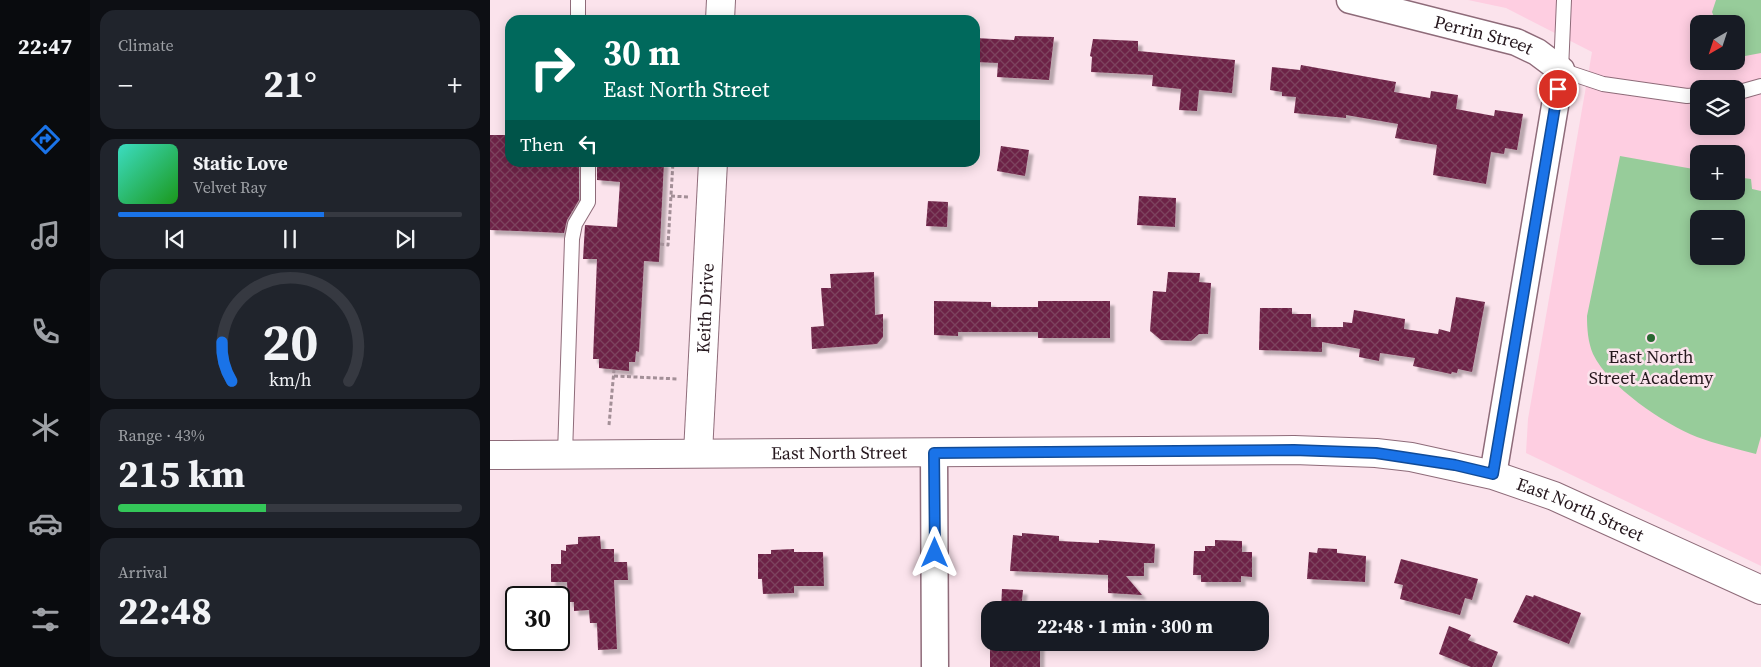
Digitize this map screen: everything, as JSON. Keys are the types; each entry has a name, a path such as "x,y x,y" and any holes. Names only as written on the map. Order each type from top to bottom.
{"main road":[{"path":"720,15 721,0"},
{"name":"Keith Drive","path":"698,453 713,167"},
{"name":"East North Street","path":"490,455 1294,450 1376,453 1438,462 1493,474 1554,496 1761,590"}],"street":[{"name":"Perrin Street","path":"1350,0 1516,42 1536,52 1561,70"},
{"path":"1493,474 1561,70"},
{"path":"934,453 935,667"}],"lane":[{"path":"578,0 578,15"},
{"path":"1564,0 1561,70 1603,84 1690,96"},
{"path":"1745,90 1761,86"},
{"path":"566,454 566,367 572,239 575,224 588,202 588,167"}],"path":[{"path":"660,244 668,245 673,167"},
{"path":"671,196 690,198"},
{"path":"609,425 614,370"},
{"path":"614,376 679,379"}],"shaded area":[{"name":"East North Street Academy","path":"1468,0 1761,0 1761,566 1526,453 1528,419 1592,52 1506,8"}],"green space":[{"path":"1716,0 1761,0 1761,53 1745,56 1745,15 1713,15 1712,12"},
{"path":"1620,156 1690,168 1690,200 1745,200 1745,178 1751,179 1752,189 1761,191 1761,436 1756,454 1697,437 1669,423 1638,403 1611,379 1600,366 1593,354 1588,335 1587,316"}],"building":[{"path":"1015,36 1054,37 1049,80 997,77 998,63 980,62 980,38 1014,40"},
{"path":"1093,39 1138,41 1138,51 1235,60 1232,93 1199,90 1197,111 1179,110 1181,89 1152,86 1153,75 1091,72 1092,57 1090,56"},
{"path":"1301,65 1396,82 1394,92 1430,98 1431,91 1458,95 1456,109 1494,116 1495,110 1523,114 1517,150 1505,148 1504,154 1491,152 1486,184 1433,175 1437,145 1395,138 1398,124 1346,115 1346,118 1294,113 1296,97 1282,96 1282,92 1270,90 1272,67 1300,70"},
{"path":"490,135 505,135 505,167 579,167 579,200 567,220 564,233 490,230"},
{"path":"1001,146 1029,150 1025,176 997,171"},
{"path":"597,167 664,167 659,262 644,261 639,352 636,351 635,362 629,362 629,371 599,368 599,359 593,359 597,259 583,259 585,225 617,227 620,182 597,180"},
{"path":"1139,196 1176,198 1175,227 1137,225"},
{"path":"928,201 948,202 947,227 926,226"},
{"path":"874,272 875,315 883,314 883,337 877,344 812,349 811,327 824,326 821,288 831,288 830,274"},
{"path":"1168,272 1200,273 1199,282 1211,283 1208,334 1199,334 1191,341 1161,340 1150,331 1153,291 1166,292"},
{"path":"1456,297 1485,302 1472,372 1458,369 1457,373 1452,372 1451,374 1413,366 1415,358 1380,353 1379,361 1359,357 1360,349 1322,342 1322,352 1259,350 1260,308 1292,308 1292,314 1311,314 1311,327 1343,327 1343,322 1352,323 1354,310 1405,319 1404,329 1438,334 1439,329 1450,332"},
{"path":"934,301 991,302 991,307 1038,307 1038,301 1110,301 1110,338 1038,338 1038,332 958,332 958,336 934,335"},
{"path":"1022,533 1059,536 1059,541 1099,543 1099,540 1155,544 1154,563 1144,563 1144,576 1126,576 1142,595 1108,593 1108,575 1010,571 1013,535 1022,536"},
{"path":"600,536 601,549 614,549 614,562 627,562 628,580 614,580 617,649 598,650 597,623 590,623 589,610 574,611 574,602 570,602 570,586 567,586 567,582 551,582 551,564 561,564 561,550 566,551 566,545 578,544 578,537"},
{"path":"1215,540 1242,541 1242,552 1252,552 1252,577 1241,576 1241,582 1201,582 1201,575 1193,575 1194,551 1205,551 1205,546 1215,546"},
{"path":"1318,548 1337,549 1337,553 1366,556 1365,582 1307,579 1309,552 1317,553"},
{"path":"794,549 794,552 823,552 824,586 794,586 794,593 763,594 762,579 758,579 758,554 771,554 771,550"},
{"path":"1401,559 1478,579 1472,600 1465,598 1460,615 1400,599 1403,585 1394,583"},
{"path":"1002,589 1023,590 1022,601 1001,601"},
{"path":"1526,595 1533,597 1534,595 1581,613 1569,644 1513,622"},
{"path":"1449,626 1471,635 1468,640 1498,652 1492,667 1471,667 1439,654"},
{"path":"990,651 1040,651 1040,667 990,667"}],"place":[{"name":"East North Street Academy","path":"1651,338"}],"route":[{"path":"935,553 934,453 1294,450 1376,453 1411,457 1493,474 1558,89"}]}
